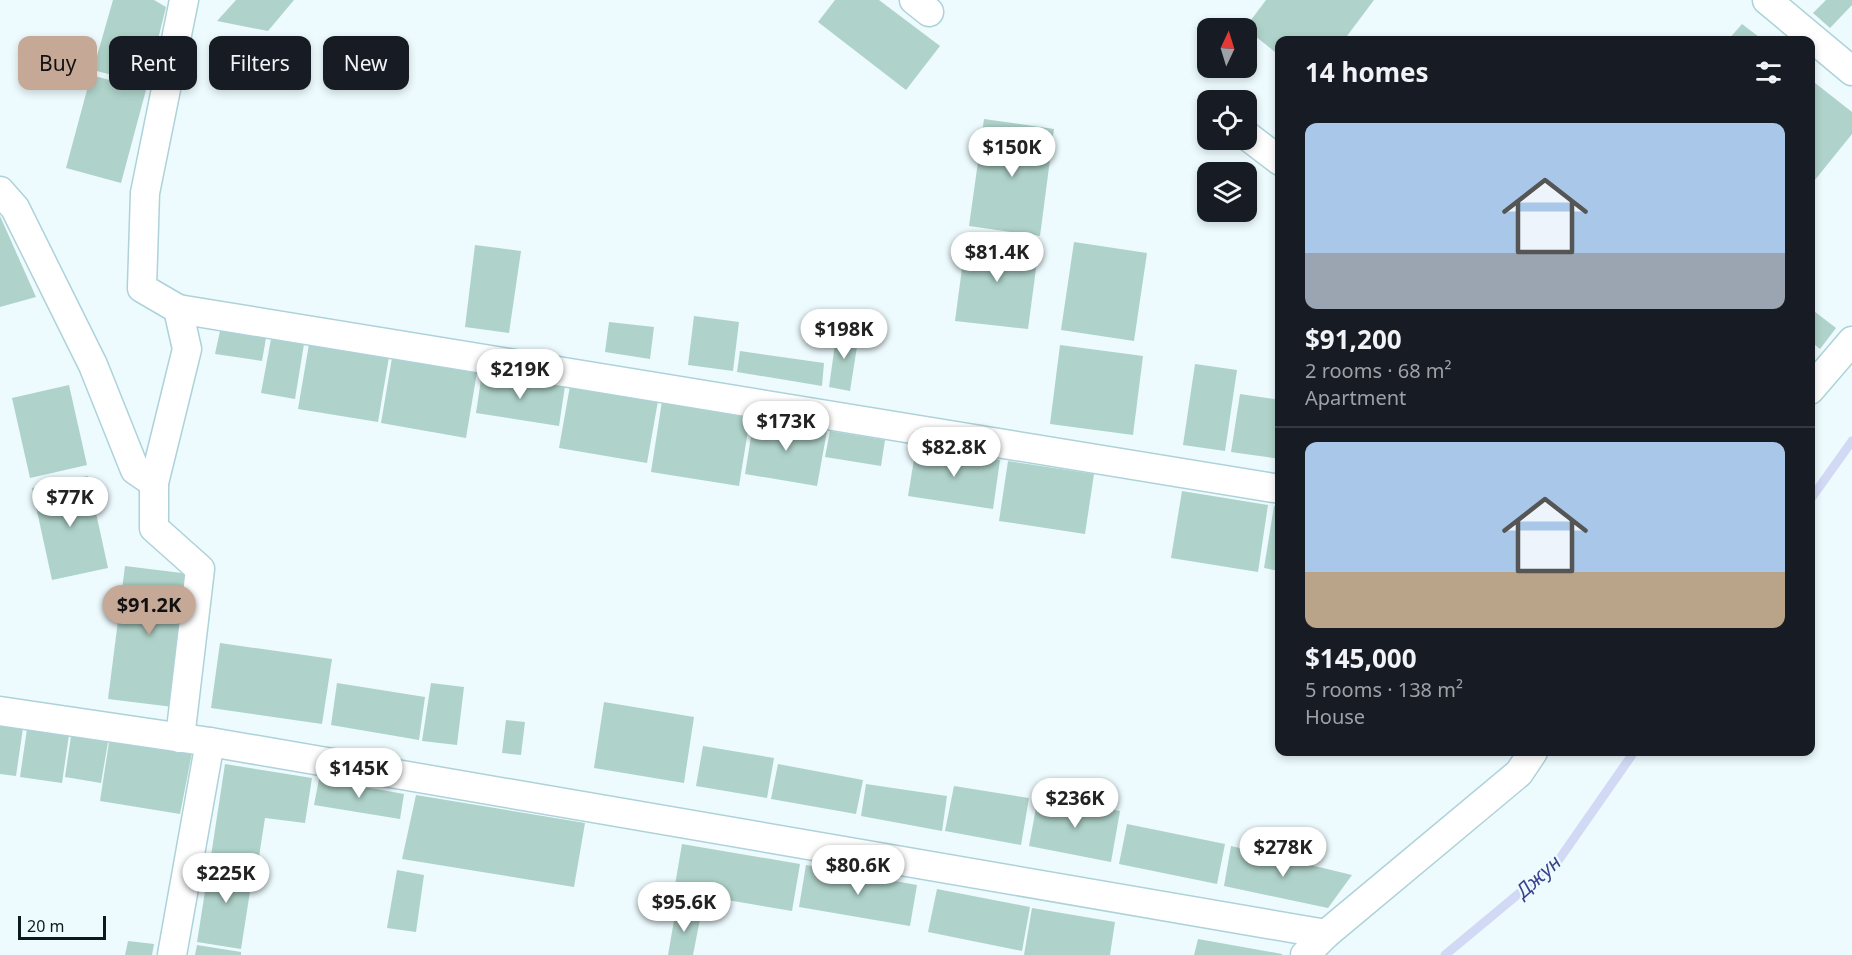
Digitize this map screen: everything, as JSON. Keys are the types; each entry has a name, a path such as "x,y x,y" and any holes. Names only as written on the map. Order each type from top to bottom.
{"street":[{"path":"184,0 145,193 142,288 178,309 1275,488"},
{"path":"1767,0 1810,36"},
{"path":"1815,40 1852,71"},
{"path":"1257,143 1275,157"},
{"path":"0,191 15,208 93,364 135,470 154,483"},
{"path":"178,309 187,349 154,483 154,528 200,569 180,738"},
{"path":"1815,384 1852,341"},
{"path":"0,711 210,742 1326,934"},
{"path":"172,955 210,742"},
{"path":"1305,955 1326,934 1519,773 1530,756"}],"building":[{"path":"113,0 154,0 166,7 159,36 109,36 109,74 97,71 97,56"},
{"path":"236,0 294,0 268,31 217,21"},
{"path":"835,0 879,0 940,46 906,90 818,22"},
{"path":"1266,0 1374,0 1347,36 1275,36 1275,52 1257,38 1257,18 1252,18"},
{"path":"1826,0 1852,0 1852,5 1830,28 1813,13"},
{"path":"1742,24 1758,36 1732,36"},
{"path":"97,77 109,80 109,90 146,90 121,183 66,168 87,90 97,90"},
{"path":"1815,83 1852,112 1852,134 1815,180"},
{"path":"984,119 1054,129 1040,236 969,226"},
{"path":"0,216 36,297 0,307"},
{"path":"966,238 1039,246 1028,329 955,321"},
{"path":"1074,242 1147,253 1134,341 1061,330"},
{"path":"475,245 521,251 509,333 465,327"},
{"path":"1815,312 1836,328 1820,349 1815,345"},
{"path":"694,316 739,322 733,371 688,365"},
{"path":"609,322 654,327 650,359 605,352"},
{"path":"837,330 859,334 850,391 829,387"},
{"path":"220,331 266,338 262,361 215,354"},
{"path":"271,339 304,344 295,399 261,393"},
{"path":"309,344 389,357 378,422 298,409"},
{"path":"1060,345 1143,356 1133,435 1050,424"},
{"path":"740,351 824,363 822,386 737,372"},
{"path":"392,358 477,372 466,438 381,423"},
{"path":"1195,364 1237,370 1225,451 1183,445"},
{"path":"482,373 565,386 559,426 476,413"},
{"path":"69,385 87,465 30,478 12,398"},
{"path":"570,386 658,401 647,463 559,448"},
{"path":"1240,394 1275,399 1275,458 1231,452"},
{"path":"662,401 750,418 739,486 651,472"},
{"path":"754,418 827,431 817,486 745,474"},
{"path":"830,431 885,440 881,466 825,457"},
{"path":"916,447 1000,460 993,509 908,496"},
{"path":"1008,461 1094,474 1085,534 999,521"},
{"path":"88,476 108,568 52,580 32,488"},
{"path":"1182,491 1268,505 1258,572 1171,558"},
{"path":"1274,506 1275,506 1275,570 1264,568"},
{"path":"125,566 190,574 173,707 108,699"},
{"path":"220,643 332,659 322,724 211,708"},
{"path":"337,683 425,697 419,740 331,725"},
{"path":"431,683 464,687 457,745 422,741"},
{"path":"604,702 694,717 684,783 594,768"},
{"path":"506,720 525,722 521,755 502,753"},
{"path":"0,725 23,728 16,776 0,774"},
{"path":"27,729 69,735 62,783 20,777"},
{"path":"71,736 108,742 101,783 65,777"},
{"path":"109,742 192,753 180,814 100,801"},
{"path":"703,746 774,758 767,798 696,786"},
{"path":"225,764 312,778 305,823 265,818 258,863 211,856"},
{"path":"778,764 863,780 856,814 771,799"},
{"path":"319,779 404,794 400,819 314,805"},
{"path":"866,784 947,796 942,831 861,816"},
{"path":"954,786 1029,798 1021,845 945,831"},
{"path":"416,795 585,823 574,887 402,859"},
{"path":"1038,797 1120,811 1111,862 1029,846"},
{"path":"1127,824 1225,844 1217,884 1119,864"},
{"path":"682,844 800,864 792,911 674,891"},
{"path":"1231,846 1352,875 1328,908 1224,886"},
{"path":"210,860 254,866 241,949 197,942"},
{"path":"806,865 917,885 910,926 799,907"},
{"path":"397,870 424,875 416,932 387,928"},
{"path":"937,889 1030,907 1022,951 928,932"},
{"path":"1032,908 1115,922 1110,955 1024,955"},
{"path":"676,909 701,914 693,955 668,955"},
{"path":"1198,939 1282,954 1282,955 1194,955"},
{"path":"128,941 154,944 152,955 125,955"},
{"path":"197,945 241,952 241,955 195,955"}],"waterway":[{"name":"Джун","path":"1815,493 1852,441"},
{"name":"Джун","path":"1445,955 1558,861 1631,756"}]}
